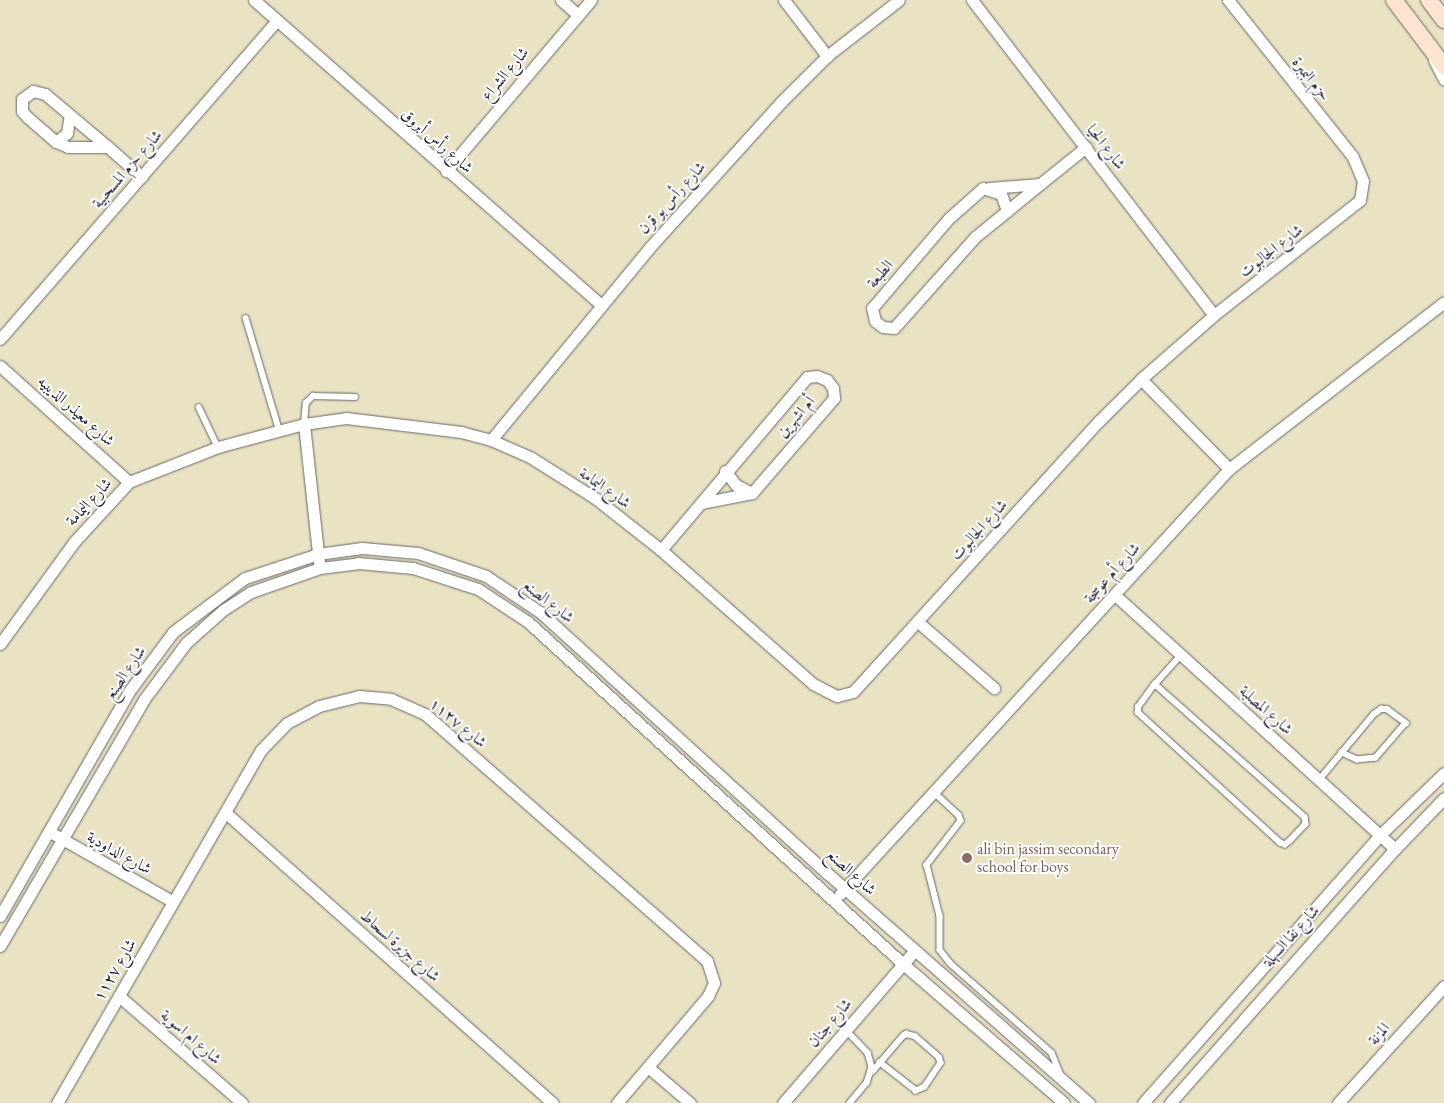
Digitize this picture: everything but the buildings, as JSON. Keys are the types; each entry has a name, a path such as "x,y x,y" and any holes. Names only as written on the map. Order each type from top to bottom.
{"main road":[{"path":"1394,0 1444,66"},
{"path":"1429,0 1444,20"}],"street":[{"name":"شارع رأس أبروق","path":"254,0 446,171 601,305"},
{"path":"561,0 577,14"},
{"name":"شارع الشراع","path":"446,171 577,14 592,0"},
{"path":"784,0 827,56"},
{"name":"شارع رأس بو قرن","path":"491,440 601,305 781,102 827,56 899,0"},
{"name":"شارع الحيا","path":"972,0 1214,315"},
{"name":"حزم البمبرة","path":"1228,0 1352,157 1363,181"},
{"name":"شارع حزم المسحبية","path":"0,339 277,20"},
{"path":"1426,43 1444,80"},
{"path":"108,147 68,147 56,142 22,111 22,98 33,90 40,91 108,147 142,177"},
{"path":"56,142 67,133 70,115"},
{"name":"الطبعة","path":"1040,184 983,188 942,225 872,308 874,321 883,327 894,328 975,237 1086,147"},
{"name":"شارع الجالبوت","path":"837,696 854,692 1099,422 1141,379 1214,315 1334,223 1360,200 1363,181"},
{"path":"989,188 1001,194 1007,211"},
{"name":"شارع أم عوسجة","path":"835,900 1229,469 1444,302"},
{"name":"شارع معيذر الذيبيه","path":"0,366 129,482"},
{"name":"أم اشهرين","path":"661,550 725,471 807,377 827,380 833,388 834,398 752,493"},
{"path":"1141,379 1229,469"},
{"name":"شارع اليمامة","path":"1,640 74,542 129,482 218,447 280,432 304,424 346,418 461,432 491,440 530,458 595,498 661,550 813,684 837,696"},
{"path":"304,424 320,568"},
{"path":"725,471 736,485 752,493"},
{"path":"701,503 752,493"},
{"name":"شارع الصنع","path":"0,916 130,690 173,632 245,578 318,554 362,548 418,553 486,576 540,612 914,951 1089,1103"},
{"name":"شارع الصنع","path":"0,946 64,841 145,698 186,642 223,610 251,592 320,568 358,563 413,568 478,589 528,622 902,963 1064,1103"},
{"name":"شارع المصلبة","path":"1115,595 1394,849"},
{"path":"918,622 994,688"},
{"name":"شارع ١١٢٧","path":"57,1103 172,901 226,814 262,750 287,723 319,706 359,696 391,699 425,714 707,961 714,983 708,996 649,1068 617,1103"},
{"name":"شارع نقا السهلة","path":"1143,1103 1380,835 1444,774"},
{"name":"شارع نقا السهلة","path":"1170,1103 1394,849 1444,798"},
{"name":"شارع جزيرة لسحاط","path":"226,814 553,1103"},
{"name":"شارع الداودية","path":"50,832 172,901"},
{"name":"شارع جنان","path":"786,1102 914,951"},
{"name":"المزنة","path":"1338,1103 1444,986"},
{"name":"شارع ام اسوية","path":"119,996 242,1103"},
{"path":"649,1068 690,1103"}],"lane":[{"path":"246,318 280,432"},
{"path":"304,424 306,402 313,396 356,397"},
{"path":"199,407 218,447"},
{"path":"1155,684 1306,817 1306,824 1290,842 1285,845 1280,843 1141,717 1138,707 1155,684 1181,655"},
{"path":"1319,780 1342,753 1381,709 1387,709 1406,724 1376,758 1357,760 1342,753"},
{"path":"934,792 959,814 961,821 927,866 940,916 939,934 944,957 1052,1053 1063,1080"},
{"path":"846,1030 868,1053 872,1072"},
{"path":"850,1103 872,1072 903,1036 915,1036 941,1060 940,1068 924,1087 913,1090 880,1063"}],"place":[{"name":"ali bin jassim secondary school for boys","path":"967,858"}]}
